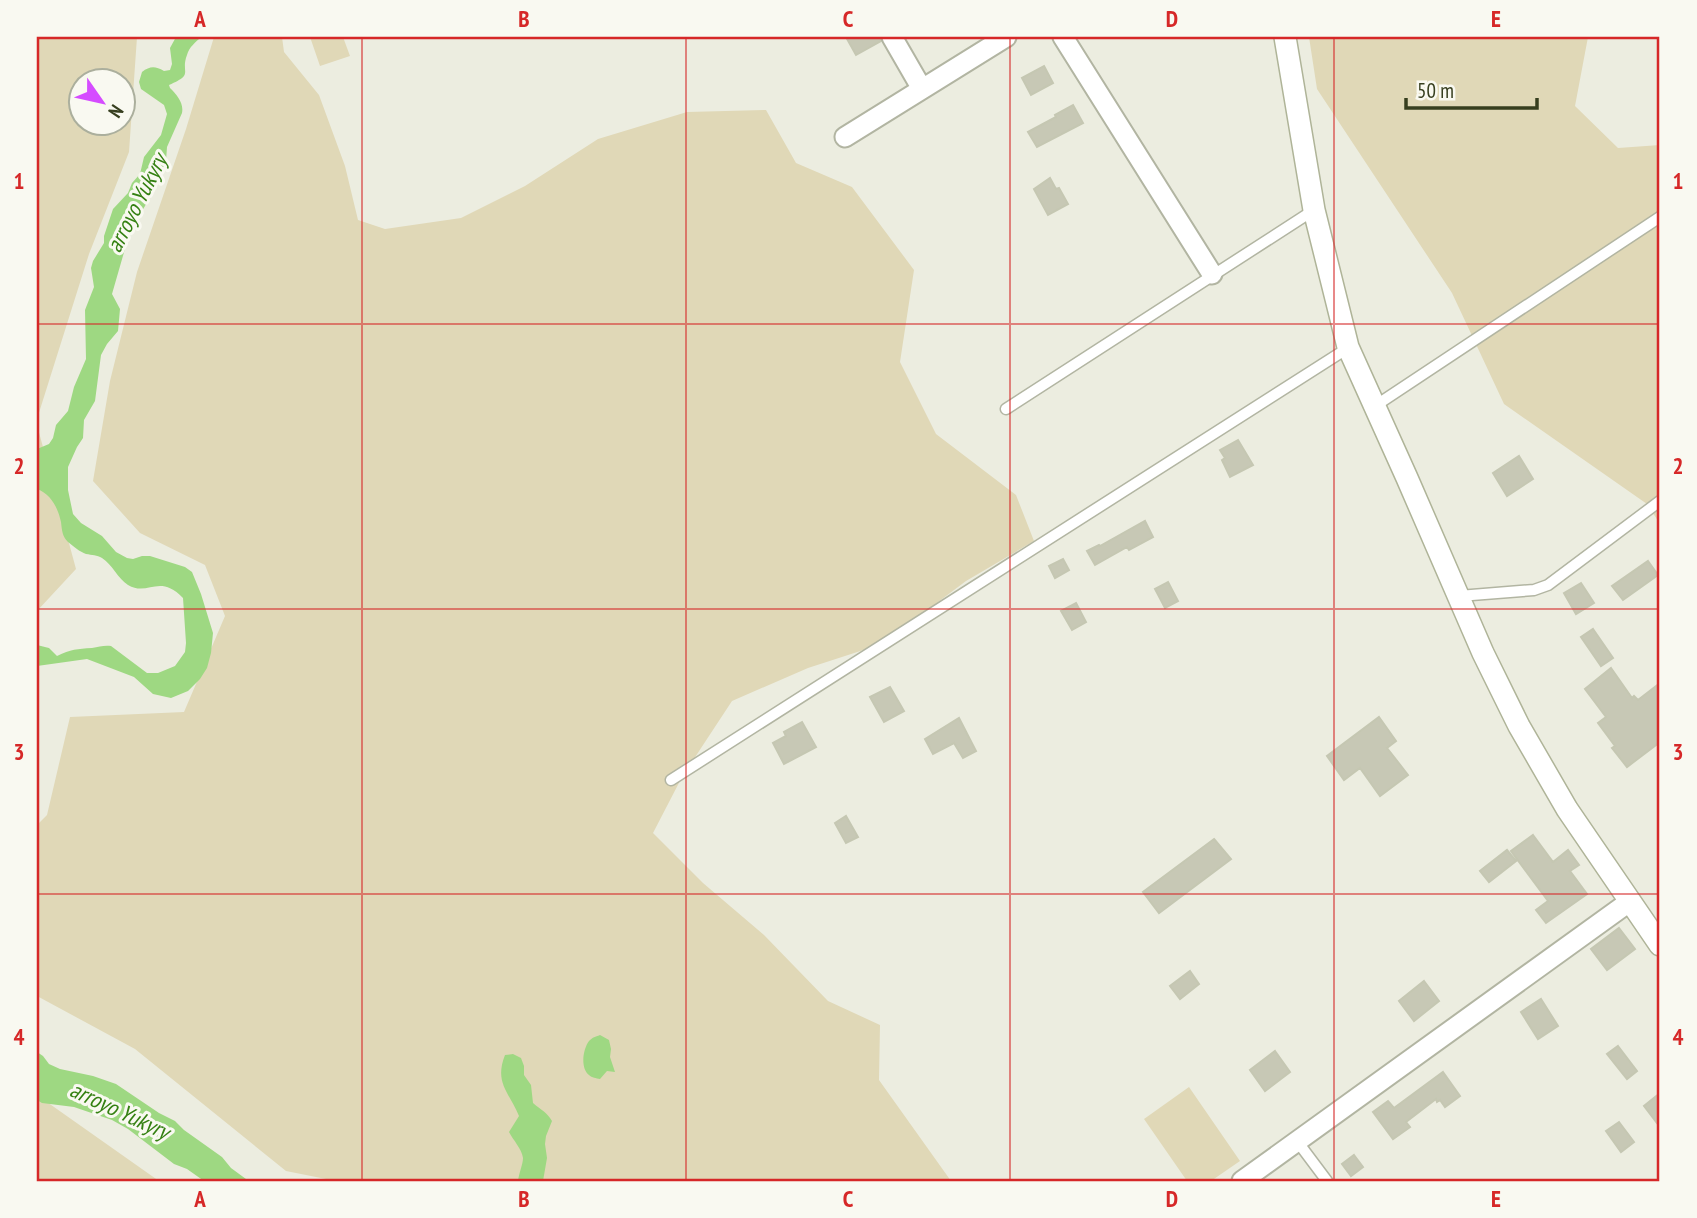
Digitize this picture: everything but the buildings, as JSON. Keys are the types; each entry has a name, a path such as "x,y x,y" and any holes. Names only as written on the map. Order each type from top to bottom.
{"street":[{"path":"892,37 922,89"},
{"path":"845,137 1006,37"},
{"path":"1063,37 1212,274"},
{"path":"1285,37 1314,210 1348,347 1483,653 1519,726 1567,809 1660,945"},
{"path":"1242,1181 1629,902"}],"lane":[{"path":"1006,409 1314,210"},
{"path":"1375,406 1660,217"},
{"path":"670,780 1348,347"},
{"path":"1458,596 1534,590 1548,585 1660,501"},
{"path":"1297,1141 1326,1181"}],"shaded area":[{"path":"37,37 137,37 135,66 66,66 66,136 130,136 129,152 89,254 37,419"},
{"path":"214,37 282,37 284,52 319,95 345,166 358,220 385,229 461,218 525,186 598,139 687,112 766,110 796,163 852,187 914,270 900,362 936,434 1016,495 1034,541 966,581 882,644 808,668 732,701 682,777 653,833 703,883 764,935 828,1001 880,1025 879,1080 951,1181 336,1181 286,1171 135,1049 37,996 37,825 47,815 70,717 184,712 225,616 205,565 140,533 93,481 110,381 137,272"},
{"path":"310,37 343,37 350,56 320,66"},
{"path":"1309,37 1588,37 1575,106 1618,148 1660,145 1660,524 1647,504 1504,404 1452,293 1317,89"},
{"path":"37,425 76,569 37,611"},
{"path":"1189,1087 1240,1161 1211,1181 1187,1181 1144,1119"},
{"path":"37,1095 159,1181 37,1181"}],"water":[{"name":"arroyo Yukyry","path":"176,37 201,37 188,52 182,78 169,85 181,103 182,113 167,147 166,161 145,206 131,228 112,294 120,309 118,331 101,355 95,401 84,420 83,438 68,467 68,490 73,514 81,523 102,536 116,552 127,558 150,556 185,567 192,572 213,633 211,653 207,668 200,679 188,691 171,698 153,694 134,677 87,659 37,666 37,645 49,648 57,656 74,650 111,646 147,673 158,673 175,666 185,652 186,643 183,598 175,591 160,586 142,589 128,585 102,558 84,553 66,540 56,507 46,494 37,489 37,449 49,444 56,425 68,411 74,387 86,359 85,310 94,287 91,268 104,243 113,209 128,193 140,174 144,157 161,135 167,114 164,105 141,89 139,82 142,72 153,67 170,70 170,48"},
{"path":"600,1035 609,1040 610,1057 615,1072 607,1071 600,1079 591,1077 586,1072 583,1058 589,1041"},
{"name":"arroyo Yukyry","path":"37,1052 49,1064 60,1069 116,1084 175,1121 222,1157 231,1168 253,1181 204,1181 174,1164 112,1120 74,1107 42,1103 37,1100"},
{"path":"513,1054 521,1058 524,1075 531,1085 533,1103 552,1121 546,1136 547,1158 543,1181 518,1181 523,1158 509,1132 519,1116 504,1087 501,1073 505,1055"}]}
